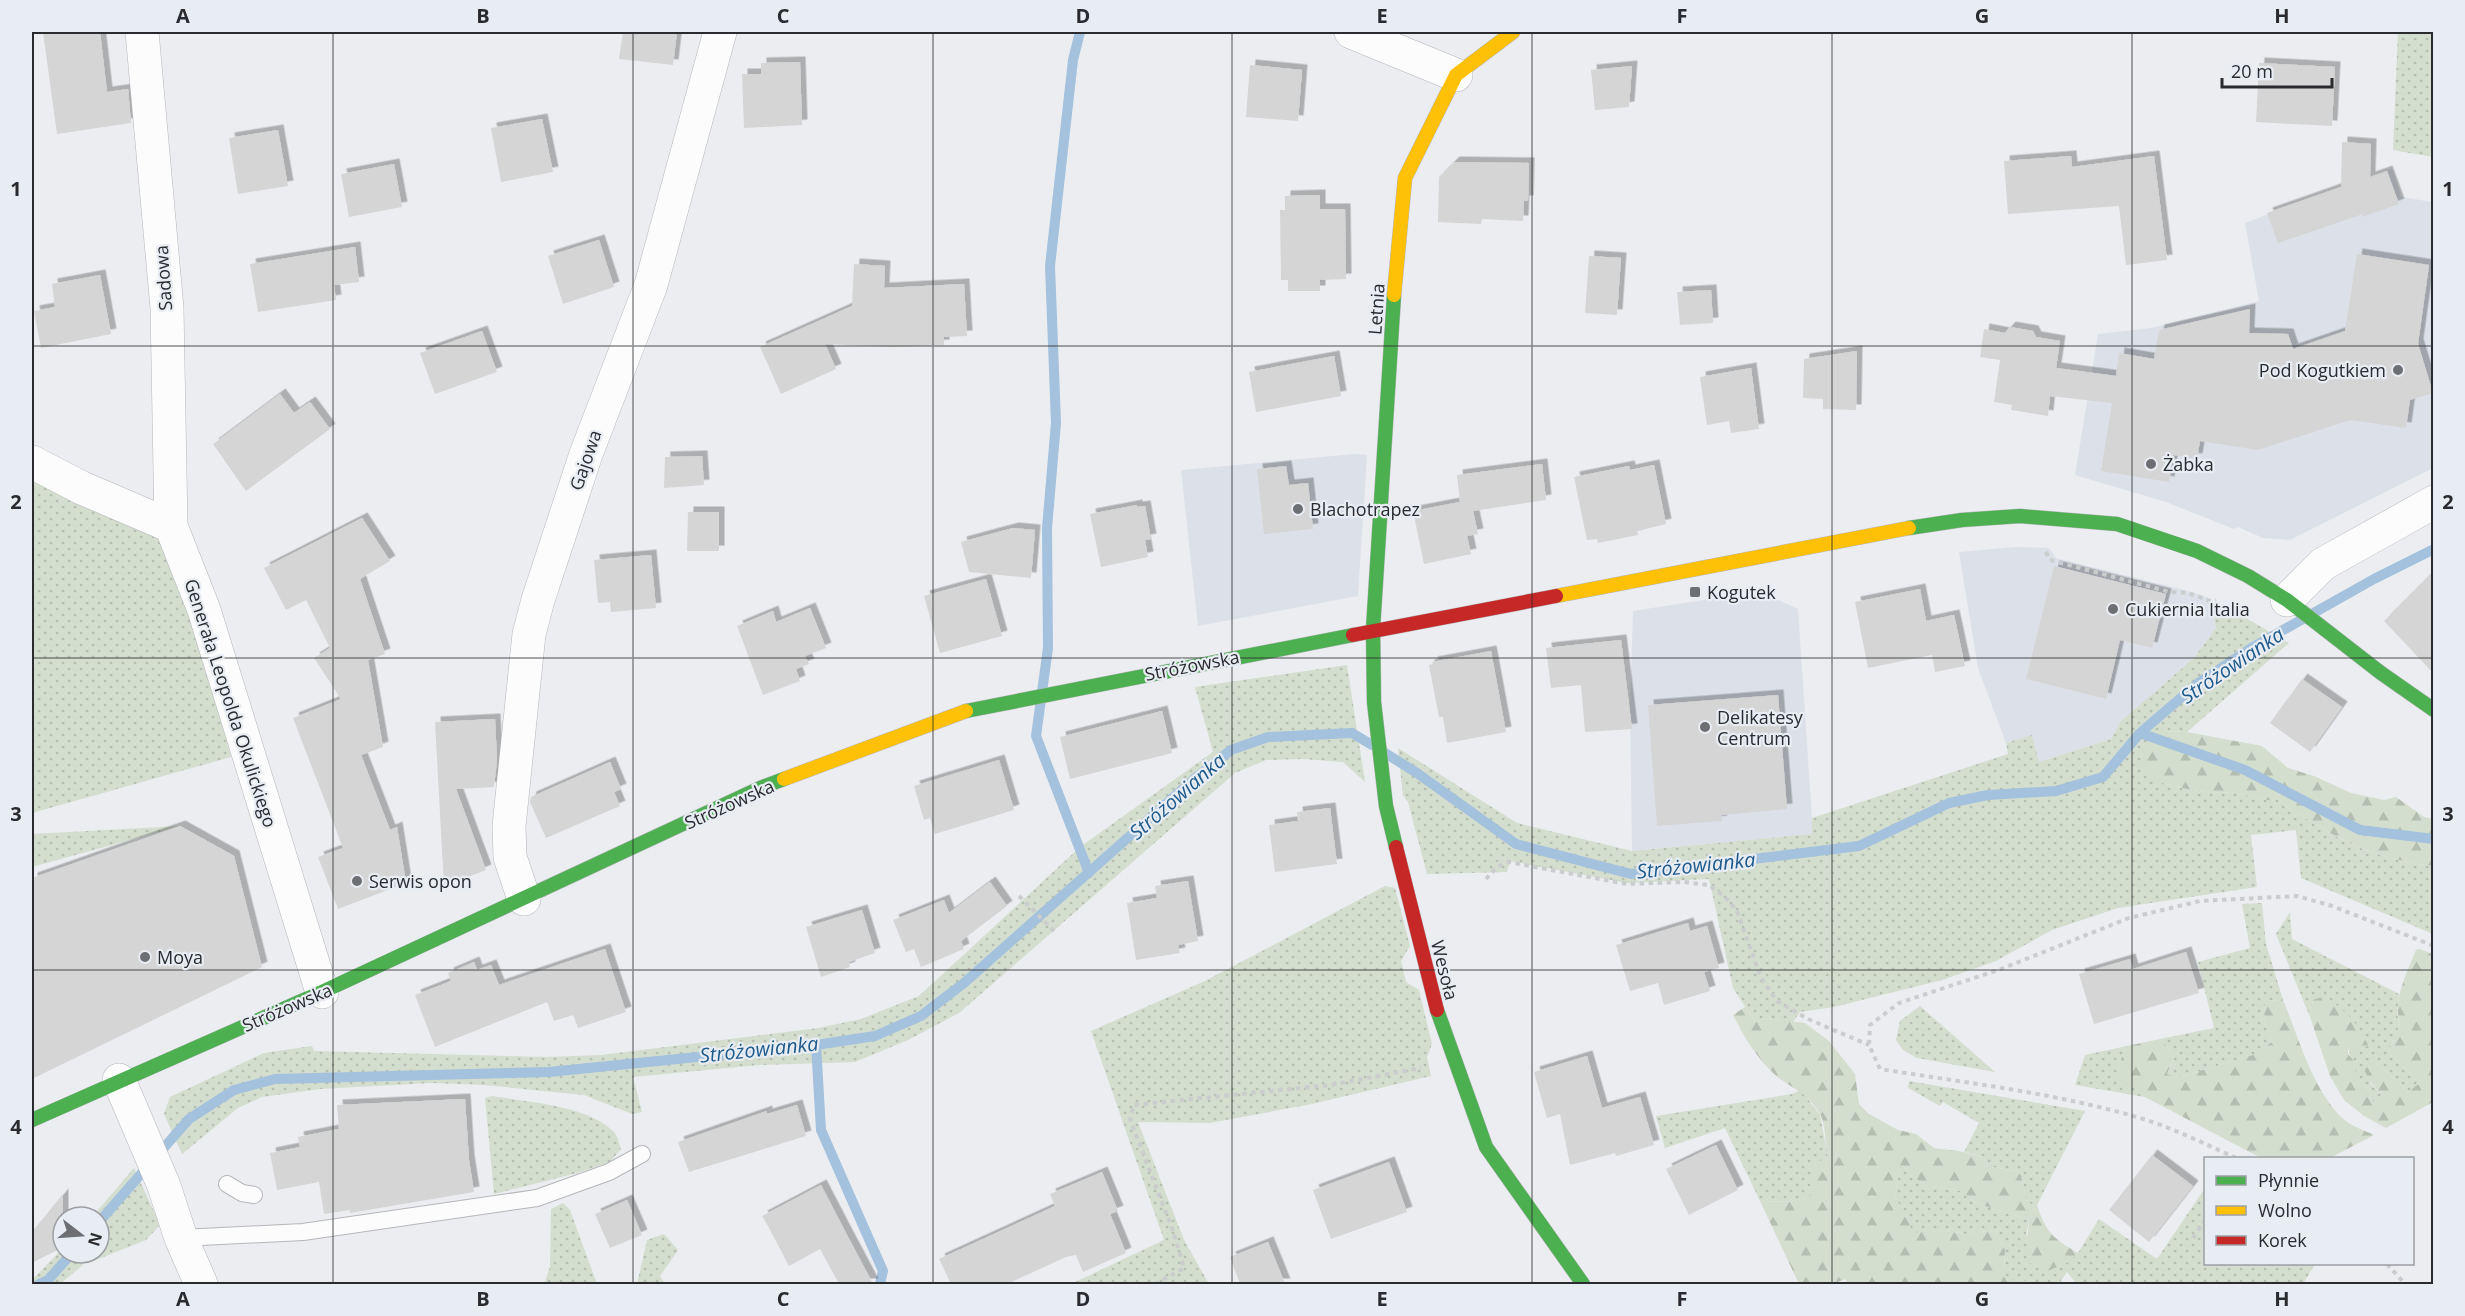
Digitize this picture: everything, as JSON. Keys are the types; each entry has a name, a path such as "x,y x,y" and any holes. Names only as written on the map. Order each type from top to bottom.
{"main road":[{"name":"Letnia","path":"1373,629 1394,299 1405,178 1456,75 1513,32"},
{"name":"Stróżowska","path":"32,1120 322,992 760,788 961,712 1373,629 1908,528 1962,520 2020,516 2117,524 2217,559 2291,602 2343,644 2433,710"},
{"name":"Wesoła","path":"1373,629 1374,702 1386,806 1439,1018 1486,1147 1583,1284"}],"street":[{"name":"Sadowa","path":"142,32 167,308 171,526"},
{"name":"Gajowa","path":"524,899 510,856 509,825 529,634 586,454 651,285 720,32"},
{"path":"1351,32 1456,75"},
{"path":"32,462 82,488 171,526"},
{"path":"2291,602 2323,564 2433,502"},
{"name":"Generała Leopolda Okulickiego","path":"171,526 204,610 322,992"},
{"path":"119,1080 145,1146 164,1185 181,1238 201,1284"}],"lane":[{"path":"181,1238 303,1232 537,1198 609,1172 642,1154"},
{"path":"227,1184 242,1193 254,1196"}],"path":[{"path":"2045,551 2050,560 2170,592 2188,592 2210,601 2220,600"},
{"path":"1486,879 1497,867 1508,862 1627,884 1684,882 1709,885 1726,898 1737,912 1761,978 1777,1001 1808,1019 1869,1045"},
{"path":"1018,896 1057,934"},
{"path":"2234,1157 2187,1135 2140,1118 2041,1095 1880,1069 1869,1045 1870,1025 1899,1003 2001,969 2129,918 2200,901 2297,896 2332,906 2433,946"},
{"path":"1155,1284 1184,1268 1173,1231 1130,1119 1134,1105 1330,1085 1413,1070 1453,1058"},
{"path":"2193,1238 2204,1221"},
{"path":"2389,1265 2405,1284"}],"shaded area":[{"path":"2391,169 2401,197 2433,202 2433,468 2290,540 2263,538 2166,502 2075,475 2098,334 2151,328 2259,301 2245,223"},
{"path":"1355,454 1367,455 1358,596 1198,626 1181,470"},
{"path":"2015,547 2049,548 2056,558 2192,592 2211,599 2216,628 2194,658 2121,721 2111,739 2039,762 2032,735 2006,743 1978,668 1959,552"},
{"path":"1729,596 1774,598 1798,609 1813,834 1632,851 1630,707 1633,611"}],"green space":[{"path":"2398,32 2433,32 2433,157 2393,150"},
{"path":"32,479 132,522 158,539 178,567 231,757 32,813"},
{"path":"2225,606 2289,643 2187,732 2164,731 2145,774 2169,786 2205,792 2237,793 2272,801 2275,798 2332,834 2368,851 2433,866 2433,934 2301,878 2296,830 2251,835 2257,887 2118,908 2052,930 1996,961 1942,980 1834,1007 1800,1012 1793,1022 1766,1018 1755,1022 1733,988 1709,879 1627,883 1510,861 1507,872 1427,874 1408,802 1403,796 1398,748 1517,823 1632,851 1812,834 1812,818 2008,754 2006,743 2032,735 2039,762 2111,739 2121,721 2194,658 2216,628 2213,611"},
{"path":"1347,665 1365,782 1343,762 1303,759 1266,760 1235,773 959,1013 908,1040 855,1062 759,1065 633,1077 642,1112 632,1114 584,1095 484,1085 431,1083 320,1089 262,1097 238,1108 182,1154 164,1114 170,1097 264,1053 312,1046 314,1051 547,1057 601,1055 818,1028 861,1019 919,996 1080,847 1213,752 1195,687"},
{"path":"2164,731 2187,732 2262,746 2288,768 2314,776 2351,793 2384,800 2396,797 2424,817 2433,819 2433,866 2368,851 2332,834 2275,798 2272,801 2237,793 2205,792 2169,786 2145,775 2142,756 2155,734"},
{"path":"180,826 32,867 32,834"},
{"path":"1385,886 1395,888 1410,946 1401,961 1406,982 1419,990 1432,1044 1427,1057 1431,1076 1312,1104 1210,1123 1138,1122 1184,1240 1209,1284 1071,1284 1164,1240 1091,1031 1205,981"},
{"path":"2262,903 2266,944 2283,1000 2265,1001 2264,1020 2272,1042 2254,1055 2176,1078 2167,1075 2175,1056 2160,1039 2214,1028 2198,962 2250,948 2242,904"},
{"path":"2290,912 2292,939 2399,994 2397,1014 2400,1024 2389,1051 2421,1082 2408,1092 2383,1068 2370,1083 2382,1095 2374,1102 2358,1083 2349,1045 2313,1000 2310,1017 2276,934"},
{"path":"2416,950 2433,954 2433,1102 2386,1128 2364,1116 2344,1100 2330,1076 2310,1017 2313,1000 2325,996 2345,1012 2360,1030 2368,1045 2359,1052 2349,1045 2348,1054 2353,1060 2359,1084 2374,1102 2382,1095 2370,1082 2364,1069 2373,1063 2383,1068 2408,1092 2421,1082 2389,1051 2400,1024 2399,996"},
{"path":"2283,1000 2307,1061 2331,1105 2348,1122 2374,1135 2332,1157 2259,1157 2145,1097 2145,1091 2118,1081 2119,1064 2127,1046 2160,1039 2175,1056 2167,1074 2176,1078 2253,1055 2272,1042 2264,1020 2265,1001"},
{"path":"1920,1006 1995,1072 1917,1058 1903,1050 1896,1040 1900,1021"},
{"path":"1745,1007 1755,1022 1766,1018 1805,1023 1829,1041 1855,1074 1859,1104 1869,1114 1898,1130 1916,1134 1934,1148 1984,1157 1985,1166 2017,1171 2021,1175 2027,1203 2037,1205 2052,1234 2078,1253 2069,1262 2050,1270 2029,1263 2026,1250 2029,1220 1976,1203 1962,1191 1925,1185 1900,1167 1895,1195 1912,1230 1911,1233 1937,1230 1966,1234 1995,1230 2005,1250 2004,1274 2008,1281 2019,1279 2038,1284 1848,1284 1845,1279 1833,1284 1799,1284 1760,1201 1800,1202 1814,1192 1810,1184 1811,1164 1828,1158 1824,1126 1821,1116 1811,1101 1773,1073 1750,1046 1733,1015"},
{"path":"2127,1046 2119,1064 2145,1091 2145,1097 2075,1085 2085,1055"},
{"path":"1909,1081 2085,1111 2037,1205 2027,1203 2021,1175 2017,1171 1985,1166 1984,1157 1964,1152 1979,1123 1943,1102 1940,1106 1908,1088"},
{"path":"1801,1090 1820,1115 1828,1158 1814,1192 1800,1202 1760,1201 1725,1128 1665,1148 1656,1116 1792,1094"},
{"path":"492,1096 556,1106 589,1116 614,1132 621,1149 610,1162 577,1173 494,1194 485,1098"},
{"path":"1900,1166 1925,1185 1962,1191 1976,1203 2029,1220 2026,1235 2078,1253 2099,1219 2157,1259 2204,1189 2204,1265 2314,1265 2303,1284 2077,1284 2067,1272 2059,1284 2008,1281 2004,1274 2005,1250 1995,1230 1966,1234 1937,1230 1910,1234 1895,1195"},
{"path":"134,1168 160,1225 146,1240 111,1254 111,1205 102,1205"},
{"path":"563,1203 570,1210 597,1284 544,1284 550,1267 551,1209"},
{"path":"664,1234 678,1250 660,1276 665,1284 637,1284 647,1240"},
{"path":"51,1260 51,1265 83,1265 60,1284 32,1284 32,1280"}],"building":[{"path":"43,32 100,32 107,92 128,89 131,123 57,134"},
{"path":"623,32 677,32 673,65 619,59"},
{"path":"800,62 802,125 744,128 742,74 761,74 761,63"},
{"path":"2259,63 2335,67 2332,126 2256,122"},
{"path":"1250,65 1302,70 1298,121 1246,117"},
{"path":"1632,66 1629,107 1595,110 1591,70"},
{"path":"542,119 553,172 501,182 491,128"},
{"path":"278,130 288,186 238,194 229,138"},
{"path":"2342,142 2371,144 2370,177 2387,171 2399,204 2278,243 2267,213 2341,187"},
{"path":"2071,156 2072,167 2154,156 2167,260 2126,265 2119,206 2008,214 2004,161"},
{"path":"1454,162 1529,163 1528,201 1524,201 1523,221 1482,219 1481,224 1438,222 1439,177"},
{"path":"394,164 402,207 349,217 341,174"},
{"path":"1320,195 1320,209 1345,209 1346,279 1320,280 1320,291 1288,291 1288,280 1281,280 1280,210 1285,210 1285,196"},
{"path":"599,240 614,287 563,304 548,256"},
{"path":"355,247 359,282 334,285 336,300 258,312 250,264"},
{"path":"2357,254 2429,265 2418,344 2433,393 2410,400 2406,428 2350,420 2258,450 2200,441 2197,459 2173,455 2169,482 2101,471 2112,403 2050,396 2048,416 2011,410 2012,405 1994,402 2000,360 1980,357 1984,329 2005,333 2010,327 2033,331 2036,337 2060,341 2056,368 2116,376 2119,353 2154,359 2159,330 2250,309 2249,333 2288,334 2293,349 2345,331"},
{"path":"1589,256 1621,258 1617,315 1585,313"},
{"path":"854,264 885,266 884,288 964,284 967,336 944,337 944,345 894,347 825,344 836,369 781,394 760,347 852,306"},
{"path":"100,275 111,334 41,348 34,311 55,307 52,284"},
{"path":"1711,290 1713,323 1680,325 1677,292"},
{"path":"482,331 497,372 435,394 420,353"},
{"path":"1857,351 1856,410 1823,409 1823,399 1803,398 1804,359"},
{"path":"1334,356 1341,396 1256,412 1249,372"},
{"path":"1751,368 1759,429 1731,433 1729,421 1707,425 1700,377"},
{"path":"280,394 294,413 310,402 330,429 246,491 213,444"},
{"path":"702,456 704,485 664,488 665,457"},
{"path":"1542,464 1546,500 1473,511 1478,534 1467,536 1471,554 1424,564 1413,511 1460,502 1457,475"},
{"path":"1654,465 1666,524 1637,531 1638,535 1598,543 1597,539 1587,540 1574,477 1629,466 1630,470"},
{"path":"1286,466 1289,485 1308,483 1313,529 1264,534 1257,469"},
{"path":"1137,505 1137,507 1145,506 1151,539 1145,540 1148,557 1101,567 1090,514"},
{"path":"688,512 719,512 719,551 687,551"},
{"path":"362,518 390,561 360,579 385,654 368,660 383,747 361,755 390,830 397,827 406,883 338,909 318,857 343,848 293,718 341,699 314,658 330,648 306,600 286,610 264,568"},
{"path":"1013,528 1035,530 1031,578 969,572 961,542"},
{"path":"651,555 656,608 611,612 610,602 598,603 594,560"},
{"path":"2054,566 2166,594 2152,648 2120,640 2106,699 2026,679"},
{"path":"2433,572 2433,673 2384,621"},
{"path":"986,579 1002,636 940,653 924,596"},
{"path":"1920,589 1926,621 1954,615 1965,666 1935,672 1932,655 1868,668 1855,602"},
{"path":"810,608 826,648 805,656 809,664 796,669 800,681 763,695 737,626 773,611 776,622"},
{"path":"1621,640 1632,729 1585,732 1581,685 1551,688 1546,648"},
{"path":"1491,651 1506,732 1447,743 1443,717 1439,717 1429,665 1433,664 1432,662"},
{"path":"2302,679 2342,707 2310,752 2270,723"},
{"path":"1778,695 1787,809 1721,815 1722,821 1657,826 1648,705"},
{"path":"1162,711 1172,753 1070,779 1060,737"},
{"path":"495,719 497,760 494,787 456,789 486,870 444,886 435,722"},
{"path":"999,760 1014,810 935,834 930,818 924,820 914,786"},
{"path":"610,762 621,789 614,792 620,806 546,838 530,802 531,797"},
{"path":"1330,808 1337,864 1275,872 1269,825 1298,821 1297,812"},
{"name":"Moya","path":"180,826 234,856 262,967 32,1079 32,878"},
{"path":"1188,881 1198,941 1178,945 1180,953 1136,960 1127,903 1157,898 1155,886"},
{"path":"990,882 1007,906 961,941 964,949 921,967 914,949 906,952 893,920 944,900 949,913"},
{"path":"862,910 875,953 849,962 850,967 821,977 806,927"},
{"path":"1688,923 1690,931 1707,926 1719,968 1704,972 1710,991 1664,1005 1658,983 1630,991 1616,945"},
{"path":"605,949 626,1012 578,1028 573,1015 554,1021 547,1002 435,1047 415,995 451,981 448,973 474,962 477,970 491,965 499,985"},
{"path":"2186,952 2199,993 2094,1024 2079,974 2130,959 2133,969"},
{"path":"1587,1056 1602,1108 1640,1097 1654,1145 1616,1156 1615,1153 1570,1165 1560,1114 1547,1118 1534,1072"},
{"path":"465,1099 469,1160 474,1192 350,1213 350,1210 324,1214 319,1182 277,1190 270,1153 300,1147 298,1137 339,1129 337,1105"},
{"path":"797,1105 806,1136 689,1172 678,1142 767,1111 767,1114"},
{"path":"1716,1145 1738,1190 1689,1215 1666,1169"},
{"path":"2152,1155 2193,1186 2149,1242 2109,1210"},
{"path":"1389,1162 1407,1212 1331,1239 1313,1190"},
{"path":"1102,1172 1118,1211 1110,1214 1126,1253 1083,1272 1076,1255 1066,1257 1007,1284 951,1284 939,1259 1055,1206 1050,1194"},
{"path":"821,1185 873,1284 839,1284 820,1249 789,1266 762,1216"},
{"path":"63,1194 63,1205 54,1205"},
{"path":"627,1200 642,1235 610,1248 595,1214"},
{"path":"51,1209 51,1253 32,1263 32,1232"},
{"path":"1268,1242 1285,1284 1240,1284 1230,1257"}],"waterway":[{"path":"1080,32 1073,60 1050,266 1056,423 1047,528 1048,648 1036,736 1089,873"},
{"name":"Stróżowianka","path":"1385,753 1417,773 1516,844 1631,874 1859,846 1949,803 1988,795 2056,791 2103,777 2140,733 2197,684 2253,647 2374,579 2434,549"},
{"name":"Stróżowianka","path":"111,1208 189,1119 234,1090 275,1079 549,1072 816,1045 875,1036 921,1016 964,983 1193,780 1231,750 1268,737 1352,733 1372,745"},
{"path":"2140,733 2245,770 2360,830 2434,839"},
{"path":"816,1045 821,1130 883,1271 880,1284"},
{"name":"Stróżowianka","path":"39,1284 48,1280 61,1265"}],"traffic: fast":[{"path":"1394,295 1373,629 1374,702 1386,806 1396,847"},
{"path":"1909,528 1962,520 2020,516 2117,524 2197,551 2248,576 2287,600 2381,673 2434,710"},
{"path":"966,711 1353,635"},
{"path":"32,1120 322,992 760,788 784,779"},
{"path":"1437,1010 1486,1147 1583,1284"}],"traffic: slow":[{"path":"1394,295 1405,178 1456,75 1513,32"},
{"path":"1556,596 1909,528"},
{"path":"784,779 966,711"}],"traffic: jam":[{"path":"1353,635 1556,596"},
{"path":"1396,847 1437,1010"}],"place":[{"name":"Pod Kogutkiem","path":"2398,370"},
{"name":"Żabka","path":"2151,464"},
{"name":"Blachotrapez","path":"1298,509"},
{"name":"Kogutek","path":"1695,592"},
{"name":"Cukiernia Italia","path":"2113,609"},
{"name":"Delikatesy Centrum","path":"1705,727"},
{"name":"Serwis opon","path":"357,881"},
{"name":"Moya","path":"145,957"}]}
